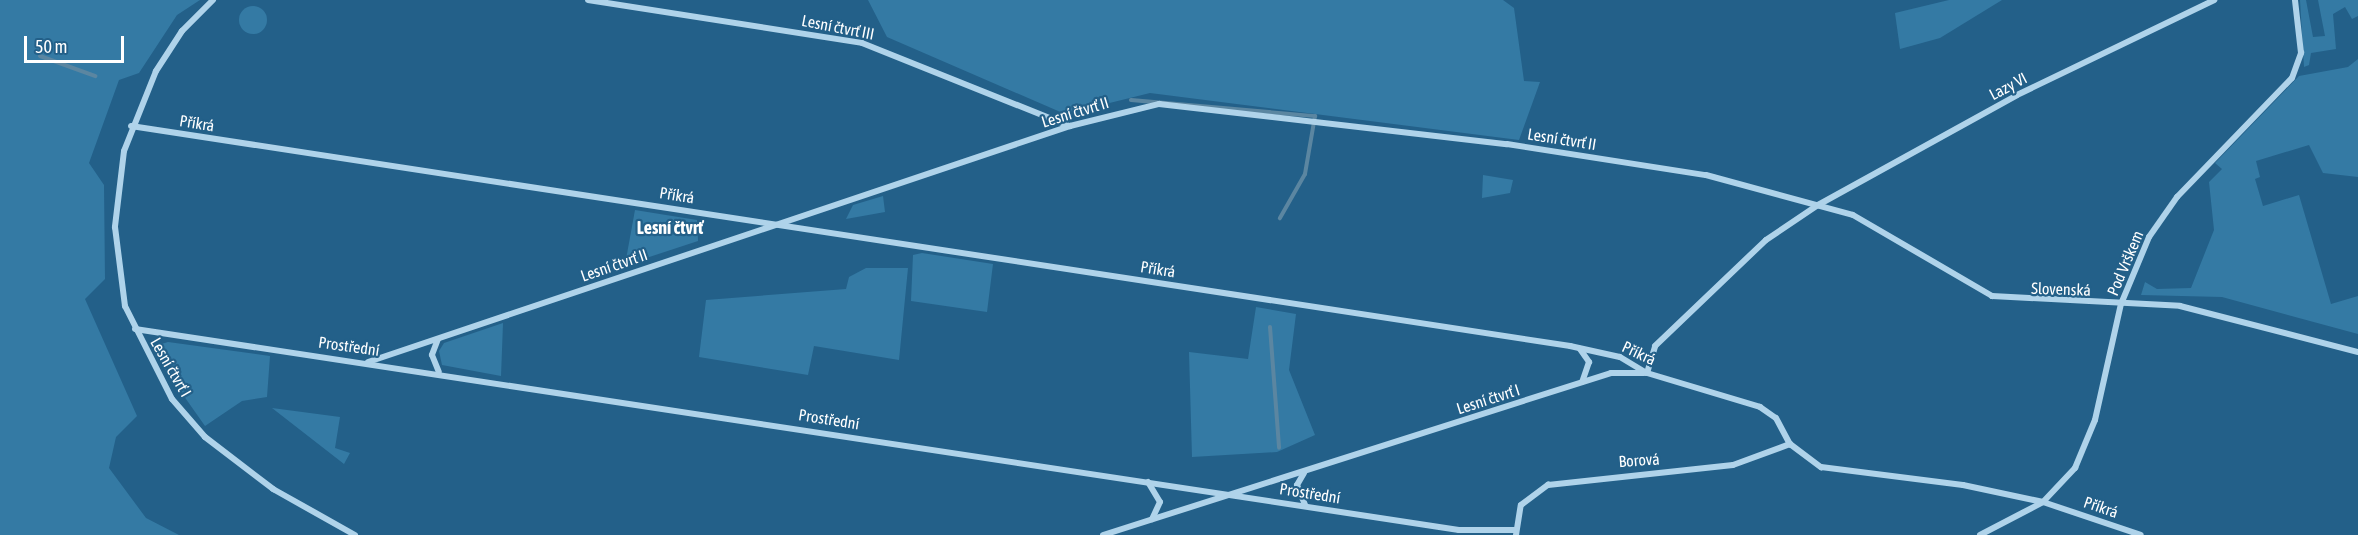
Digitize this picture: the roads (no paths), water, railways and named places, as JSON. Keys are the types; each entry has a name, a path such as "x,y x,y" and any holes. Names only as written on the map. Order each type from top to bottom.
{"street":[{"path":"131,126 172,44 213,0"},
{"name":"Lesní čtvrť III","path":"588,0 862,43 1070,126"},
{"name":"Lazy VI","path":"1818,205 2017,95 2214,0"},
{"name":"Pod Vrškem","path":"1980,535 2043,502 2067,479 2086,447 2121,304 2149,237 2177,197 2292,78 2301,53 2295,0"},
{"name":"Lesní čtvrť II","path":"368,362 1070,126 1159,104 1516,146 1706,175 1818,205"},
{"name":"Příkrá","path":"131,126 783,224 1580,348 1620,357 1647,373 1760,407 1776,418 1790,444 1826,469 1945,482 2043,502 2141,535"},
{"name":"Lesní čtvrť I","path":"131,126 118,176 115,227 120,281 135,329 172,399 205,437 273,489 355,535"},
{"path":"1647,373 1655,346 1766,240 1818,205"},
{"name":"Slovenská","path":"1818,205 1876,227 1992,296 2205,310 2358,352"},
{"name":"Prostřední","path":"135,329 440,372 1459,530 1516,533"},
{"path":"438,339 432,355 440,372"},
{"path":"1580,348 1589,370 1581,383"},
{"name":"Lesní čtvrť I","path":"1103,535 1305,473 1581,383 1620,372 1647,373"},
{"name":"Borová","path":"1516,533 1521,505 1548,485 1733,465 1790,444"},
{"path":"1305,473 1297,489 1305,506"},
{"path":"1147,482 1160,502 1148,521"}],"waterway":[{"path":"40,56 95,76"},
{"path":"1131,100 1315,116 1305,174 1280,218"},
{"path":"1270,327 1279,448"}],"district":[{"name":"Lesní čtvrť","path":"670,228"}]}
